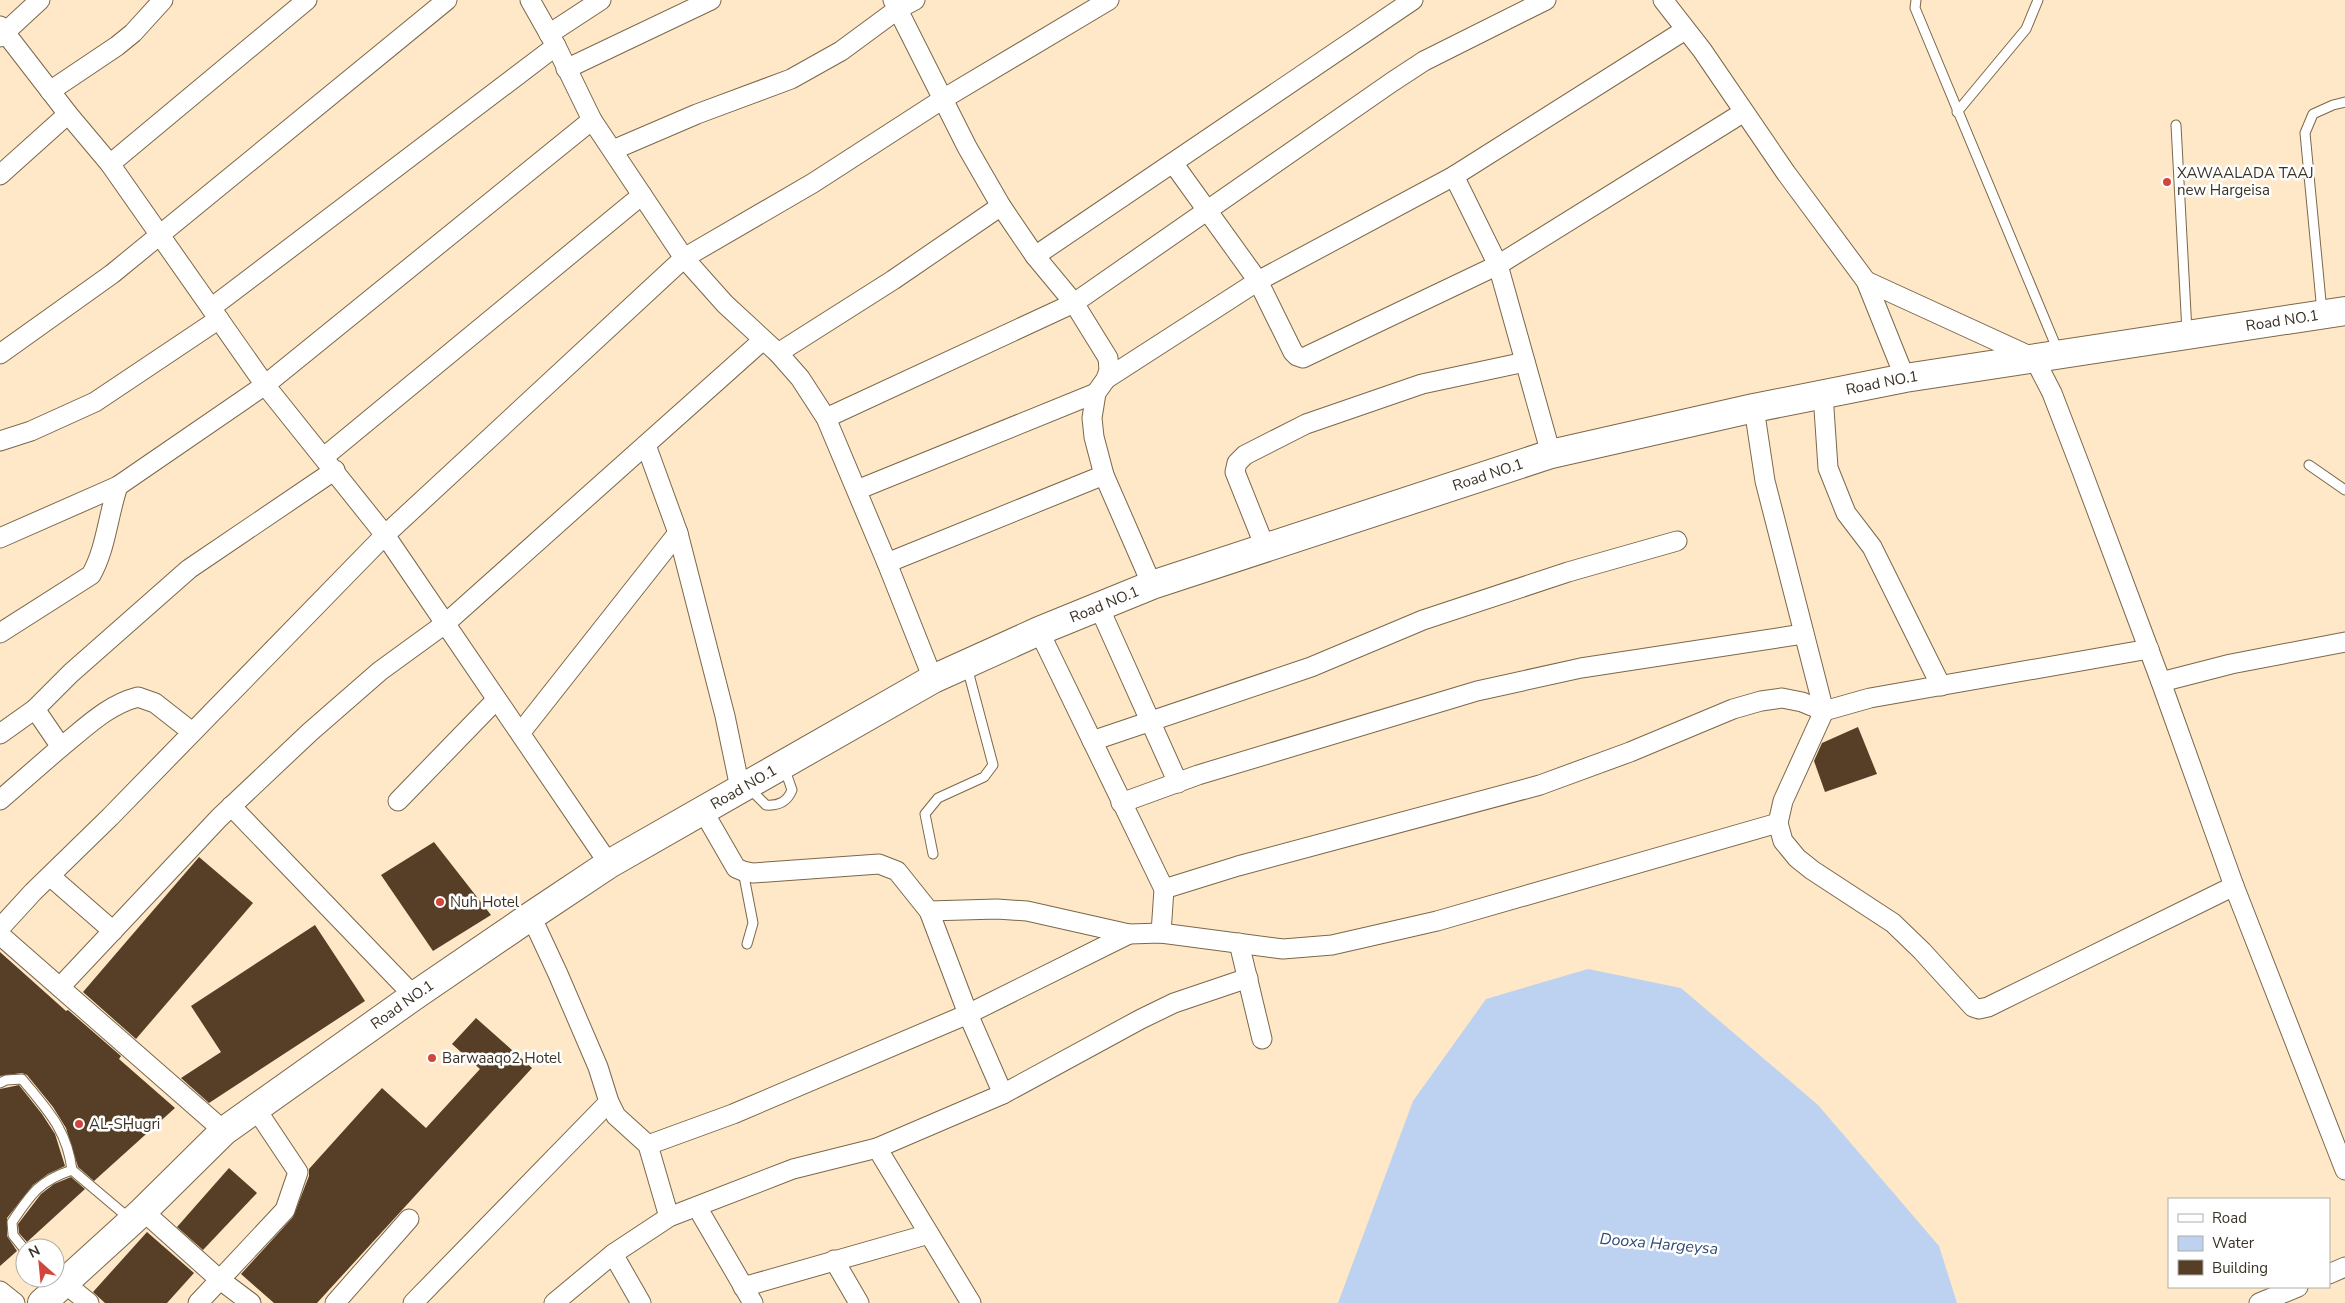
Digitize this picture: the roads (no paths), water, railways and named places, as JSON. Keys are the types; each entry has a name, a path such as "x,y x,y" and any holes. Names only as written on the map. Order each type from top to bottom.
{"highway":[{"name":"Road NO.1","path":"54,1289 137,1216 224,1131 414,996 531,916 609,864 933,679 1039,631 1152,585 1551,454 1754,408 1905,378 2334,313"}],"street":[{"path":"40,0 2,32 110,164 266,385 384,535 446,623 496,700 521,732 609,864"},
{"path":"50,91 117,46 133,33 163,0"},
{"path":"110,164 307,0"},
{"path":"0,354 112,274 160,236 447,0"},
{"path":"530,0 592,120 684,258 725,304 778,353 800,378 826,418 933,679"},
{"path":"0,440 31,431 95,402 215,314 601,0"},
{"path":"566,69 711,0"},
{"path":"0,928 384,535 684,258 813,183 943,99 1109,0"},
{"path":"1035,256 1363,32 1413,0"},
{"path":"826,418 1074,303 1424,61 1546,0"},
{"path":"1663,0 1702,50 1786,173 1866,280 1905,378"},
{"path":"613,150 697,114 791,80 841,51 902,3 943,99 967,147 1001,206 1035,256 1074,303 1108,358 1109,370 1101,386 1092,418 1094,437 1104,475 1152,585"},
{"path":"857,490 1101,386 1258,280 1454,176 1685,30"},
{"path":"1173,163 1258,280 1293,352 1297,356 1304,358 1498,265 1744,112"},
{"path":"0,176 68,114"},
{"path":"0,538 118,486 266,385 592,120"},
{"path":"1454,176 1498,265 1551,454"},
{"path":"0,734 35,709 71,673 189,569 330,464 642,195"},
{"path":"778,353 893,280 1001,206"},
{"path":"1866,280 2047,356 2052,393 2149,649 2234,886 2343,1160"},
{"path":"60,987 231,806 310,732 380,671 446,623 762,340"},
{"path":"1265,547 1235,472 1237,463 1245,455 1306,424 1422,384 1525,362"},
{"path":"1823,394 1828,468 1846,513 1872,547 1941,686"},
{"path":"1754,408 1765,480 1824,711 1782,801 1778,823 1782,841 1797,858 1812,870 1893,923 1922,951 1973,1007 1979,1009 1988,1007 2234,886"},
{"path":"646,444 678,533 743,786"},
{"path":"887,563 1104,475"},
{"path":"0,633 91,575 97,564 109,512 118,486"},
{"path":"521,732 678,533"},
{"path":"1092,741 1311,667 1432,617 1568,572 1677,541"},
{"path":"1099,607 1178,784"},
{"path":"1039,631 1164,889 1162,933"},
{"path":"1121,803 1377,720 1477,691 1581,668 1803,634"},
{"path":"2161,682 2231,664 2345,642"},
{"path":"1164,889 1238,866 1540,785 1630,752 1733,709 1761,700 1782,698 1802,702 1824,711 1870,698 2149,649"},
{"path":"0,800 95,718 116,706 138,697 155,703 192,732"},
{"path":"398,801 496,700"},
{"path":"35,709 61,747"},
{"path":"231,806 414,996"},
{"path":"702,810 736,868 743,872 753,873 879,864 897,871 929,911 968,1014 1003,1094"},
{"path":"929,911 997,909 1027,911 1129,934 1162,933 1283,949 1332,946 1437,921 1778,823"},
{"path":"50,876 113,931"},
{"path":"531,916 598,1067 609,1102 616,1116 648,1145 669,1217"},
{"path":"648,1145 733,1114 968,1014 1129,934"},
{"path":"0,935 224,1131"},
{"path":"1239,943 1262,1039"},
{"path":"554,1303 612,1254 669,1217 793,1169 877,1148 1003,1094 1142,1018 1174,1003 1248,978"},
{"path":"413,1303 609,1102"},
{"path":"198,1303 285,1210 298,1172 256,1109"},
{"path":"877,1148 971,1303"},
{"path":"697,1207 748,1295 834,1260 929,1234"},
{"path":"137,1216 251,1303"},
{"path":"335,1303 409,1219"},
{"path":"612,1254 641,1303"},
{"path":"834,1260 859,1303"},
{"path":"2330,1274 2345,1267"},
{"path":"2259,1303 2296,1288"},
{"path":"54,1289 89,1303"},
{"path":"0,1291 15,1303"}],"lane":[{"path":"1916,0 1915,8 1957,112 2047,356"},
{"path":"1957,112 2026,29 2038,0"},
{"path":"2334,313 2305,133 2313,114 2345,102"},
{"path":"2176,125 2187,335"},
{"path":"2309,465 2345,490"},
{"path":"933,854 925,814 938,798 984,777 994,765 967,664"},
{"path":"743,872 753,923 747,944"},
{"path":"0,1083 6,1080 22,1079 59,1125 70,1152 72,1170 137,1216"},
{"path":"15,1238 13,1235 12,1222 34,1192 52,1176 72,1170"}],"water":[{"name":"Dooxa Hargeysa","path":"1588,969 1681,988 1818,1105 1939,1246 1957,1303 1338,1303 1413,1101 1486,999"}],"place":[{"name":"XAWAALADA TAAJ new Hargeisa","path":"2167,182"},
{"name":"Nuh Hotel","path":"440,902"},
{"name":"Barwaaqo2 Hotel","path":"432,1058"},
{"name":"AL-SHugri","path":"79,1124"}]}
